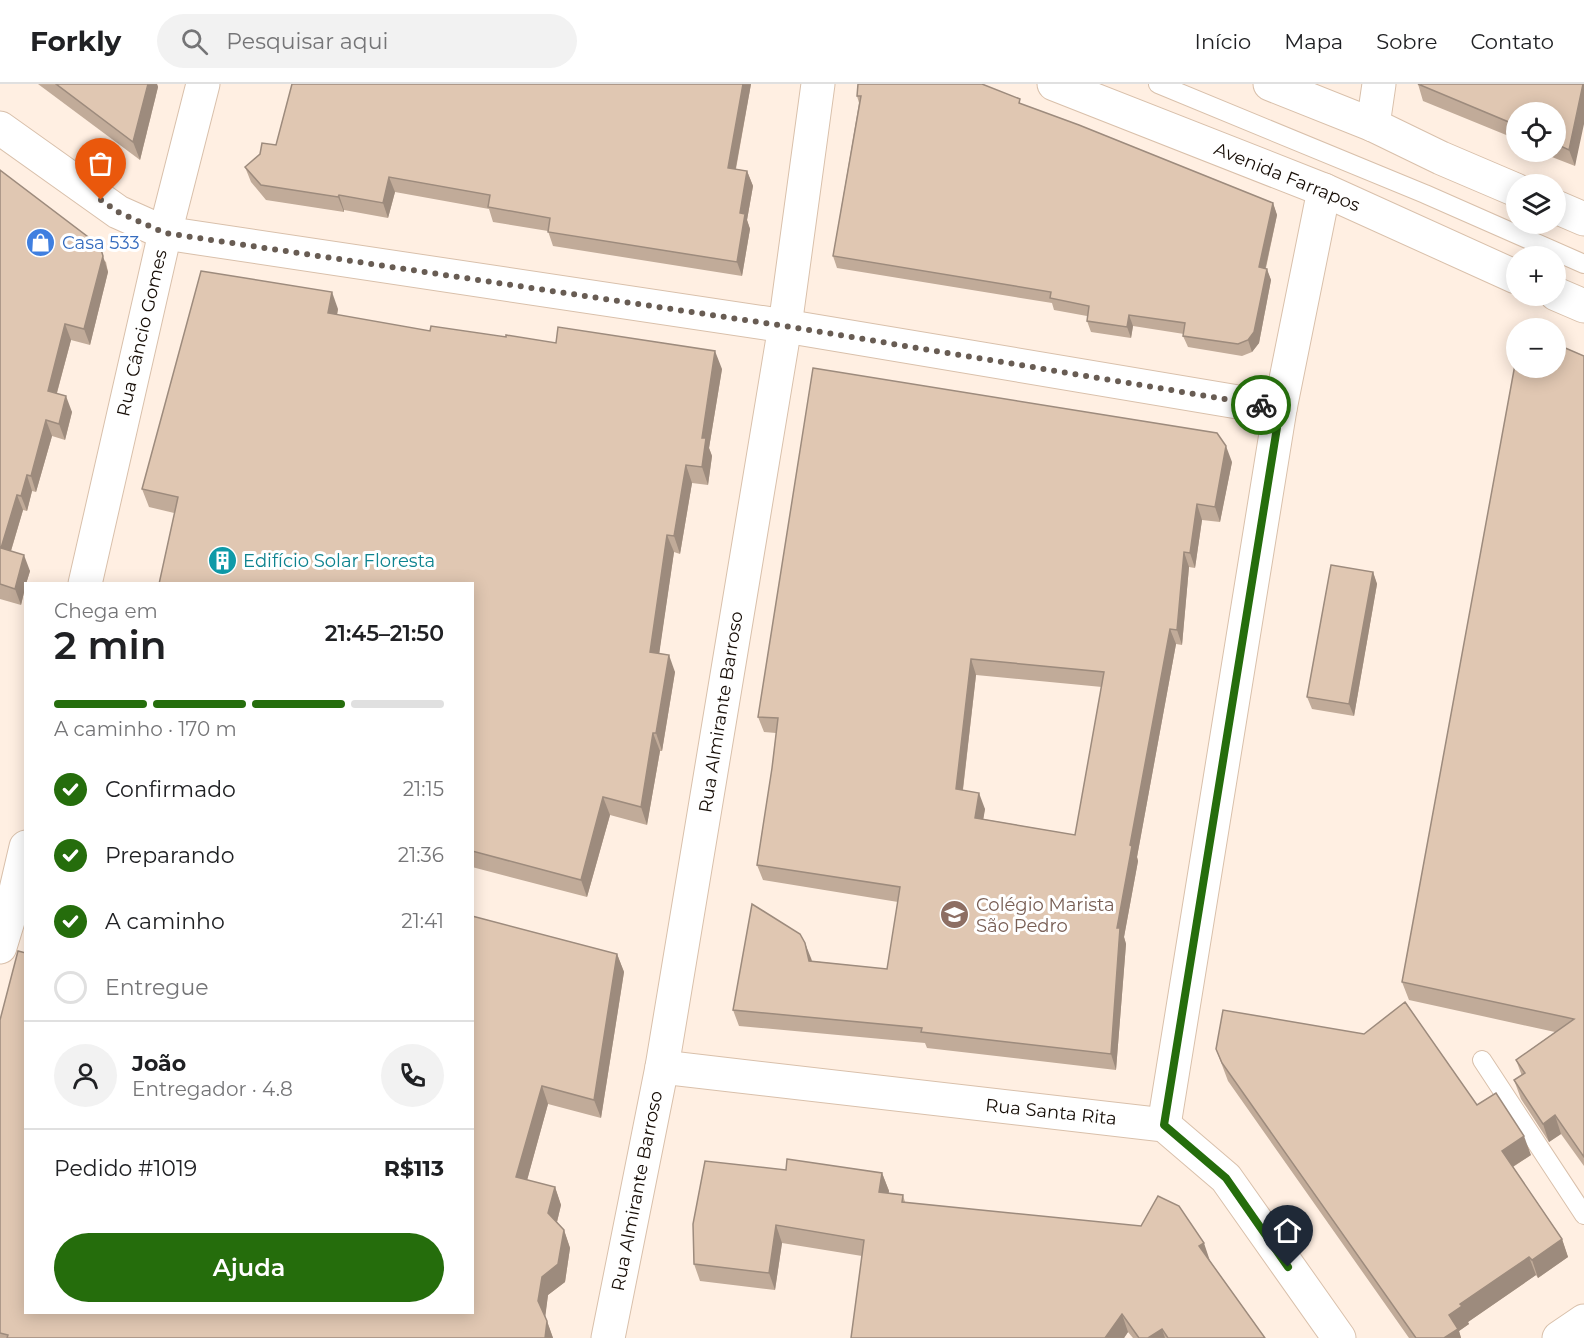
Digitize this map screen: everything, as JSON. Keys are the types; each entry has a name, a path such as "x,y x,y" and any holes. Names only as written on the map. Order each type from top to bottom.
{"street":[{"name":"Rua Câncio Gomes","path":"85,582 165,233 203,84"},
{"name":"Rua Almirante Barroso","path":"608,1338 662,1067 785,326 818,84"},
{"name":"Avenida Farrapos","path":"1054,84 1324,190 1506,272"},
{"path":"1270,84 1372,125 1506,186"},
{"path":"1372,125 1379,84"},
{"path":"0,128 118,212 165,233 785,326 1280,409"},
{"path":"1324,190 1280,409 1164,1125 1226,1178 1339,1338"},
{"path":"1566,211 1584,219"},
{"path":"1566,298 1584,306"},
{"path":"0,947 5,910 24,853"},
{"name":"Rua Santa Rita","path":"662,1067 1164,1125"},
{"path":"1559,1338 1584,1321"}],"lane":[{"path":"1158,84 1425,194 1584,264"},
{"path":"1482,1060 1584,1215"}],"building":[{"path":"56,84 148,84 133,142"},
{"path":"292,84 743,84 728,168 747,171 740,213 745,214 737,262 548,232 550,218 488,207 490,195 389,177 383,203 261,185 245,167 260,154 262,143 276,145"},
{"path":"858,84 982,84 1020,99 1019,103 1273,203 1259,267 1267,269 1254,332 1248,340 1238,344 1183,336 1185,323 1129,315 1127,327 1087,321 1089,306 1050,298 1051,292 833,256 861,96 857,96"},
{"path":"1418,84 1583,84 1569,150 1566,149 1566,102 1506,102 1506,121"},
{"path":"0,170 100,246 103,256 84,329 65,324 48,391 66,396 59,424 46,420 31,476 27,475 21,496 17,495 1,548 24,555 15,589 0,584"},
{"path":"201,271 332,292 328,313 430,331 431,326 556,343 558,327 715,351 702,438 706,438 702,467 686,465 674,536 667,535 650,652 669,655 641,807 603,797 581,880 474,852 474,582 159,582 178,497 142,489"},
{"path":"1566,348 1584,356 1584,1157 1555,1115 1543,1124 1514,1080 1525,1073 1516,1060 1574,1019 1402,982 1513,378 1566,378"},
{"path":"813,368 1217,433 1226,446 1215,507 1197,504 1190,553 1184,552 1177,630 1170,629 1117,928 1120,928 1111,1054 921,1032 922,1028 733,1010 752,904 800,934 805,943 809,961 887,969 900,887 757,865 778,718 758,717","holes":["971,659 1104,672 1075,835 975,818 979,793 956,789"]},
{"path":"1331,565 1373,572 1349,704 1307,697"},
{"path":"474,917 617,954 594,1100 542,1086 516,1177 555,1187 548,1213 564,1230 558,1264 542,1277 538,1301 547,1321 545,1338 7,1338 8,1335 0,1333 0,1020 18,951 24,952 24,1314 474,1314"},
{"path":"1405,1002 1477,1105 1496,1093 1524,1136 1502,1151 1562,1239 1532,1260 1529,1257 1460,1304 1462,1306 1449,1315 1458,1329 1444,1338 1416,1338 1222,1063 1216,1049 1223,1010 1364,1034"},
{"path":"787,1159 882,1173 879,1192 903,1195 902,1202 1141,1226 1158,1196 1179,1206 1204,1243 1199,1246 1265,1338 1168,1338 1162,1329 1148,1338 1139,1338 1122,1314 1105,1338 851,1338 864,1240 776,1225 769,1273 694,1264 693,1224 705,1161 786,1170"}],"way so far":[{"path":"101,200 118,212 165,233 785,326 1261,405"}],"place":[{"name":"Casa 533","path":"41,243"},
{"name":"Edifício Solar Floresta","path":"222,561"},
{"name":"Colégio Marista São Pedro","path":"955,915"}],"route":[{"path":"1261,405 1280,409 1164,1125 1226,1178 1288,1267"}]}
